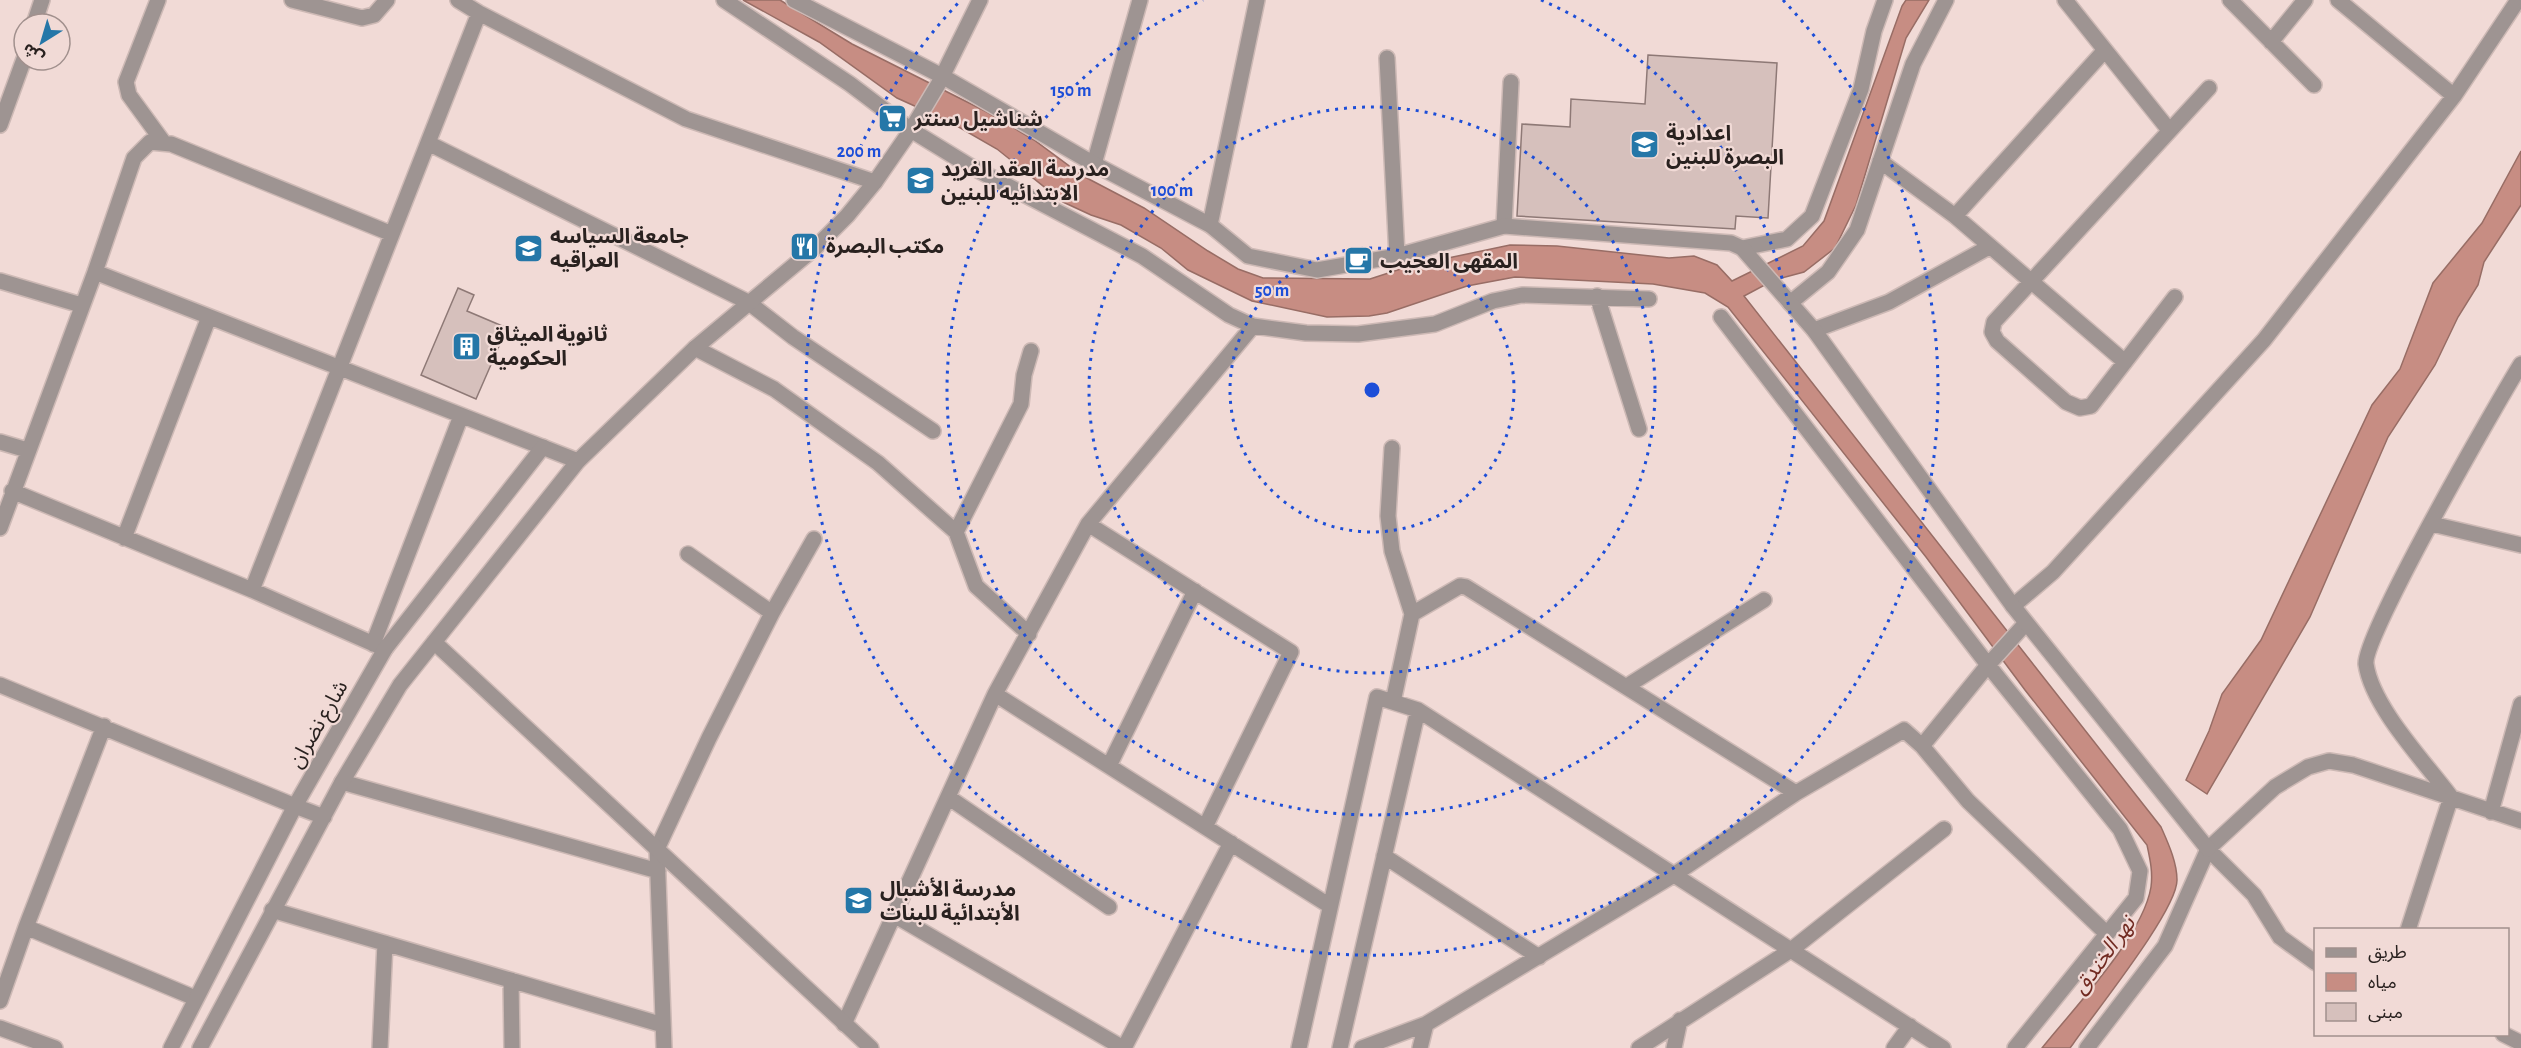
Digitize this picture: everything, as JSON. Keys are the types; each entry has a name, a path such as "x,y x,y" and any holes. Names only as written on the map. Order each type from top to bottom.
{"street":[{"path":"158,0 126,82 129,95 164,143"},
{"path":"300,1 362,18 374,15 387,0"},
{"path":"458,0 479,14 686,119 875,182"},
{"path":"724,0 968,165 1142,256 1229,315 1253,326 1296,332 1358,334 1435,324 1493,301 1521,295 1649,299"},
{"path":"794,0 1210,225 1248,256 1317,270 1397,256 1504,226 1731,243 1742,248 1814,330 2013,606 2023,626 2208,849 2254,896 2280,937 2314,962"},
{"path":"200,1048 342,782 400,685 578,461 695,348 816,247 875,182 913,127 940,80 980,0"},
{"path":"1094,164 1140,0"},
{"path":"1210,225 1257,0"},
{"path":"1742,248 1787,239 1812,216 1861,89 1874,31 1885,0"},
{"path":"1790,303 1828,272 1845,251 1857,230 1914,64 1946,0"},
{"path":"2065,0 2169,130"},
{"path":"2229,0 2314,85"},
{"path":"2271,42 2305,0"},
{"path":"2338,0 2454,96"},
{"path":"2013,606 2053,572 2264,340 2454,96 2511,3"},
{"path":"252,590 479,14"},
{"path":"1955,216 2105,50"},
{"path":"1387,58 1397,256"},
{"path":"0,125 19,72"},
{"path":"1504,226 1511,82"},
{"path":"2175,297 2091,406 2080,408 2066,402 1997,341 1992,332 1994,322 2209,88"},
{"path":"0,528 12,490 95,272 134,158 150,142 164,143 392,234"},
{"path":"428,143 748,302 793,337 933,431"},
{"path":"1880,161 1955,216 2125,362"},
{"path":"1814,330 1889,302 1989,247"},
{"path":"95,272 578,461"},
{"path":"0,281 81,305"},
{"path":"1597,296 1639,429"},
{"path":"124,538 209,317"},
{"path":"1721,317 2120,829 2140,871 2136,898 2015,1048"},
{"path":"844,1023 995,694 1088,524 1253,326"},
{"path":"695,348 774,389 827,424 878,463 956,532 976,586 1029,634"},
{"path":"956,532 1021,404 1024,375 1031,351"},
{"path":"2451,797 2376,698 2366,662 2384,612 2505,389 2521,364"},
{"path":"2505,389 2521,393"},
{"path":"12,490 252,590 379,646 461,416"},
{"path":"0,442 27,450"},
{"name":"شارع نضران","path":"171,1048 379,646 543,447"},
{"path":"1392,447 1388,516 1392,551 1412,614 1393,702"},
{"path":"1088,524 1291,652 1205,827"},
{"path":"2432,524 2521,545"},
{"path":"664,1048 657,849 772,613 814,538"},
{"path":"688,554 772,613"},
{"path":"1412,614 1460,586 1466,587 1796,793"},
{"path":"1109,766 1195,591"},
{"path":"1627,686 1764,600"},
{"path":"1922,746 1990,662 2023,626"},
{"path":"434,642 871,1048"},
{"path":"0,685 324,817"},
{"path":"995,694 1330,906"},
{"path":"1299,1048 1377,697 1418,710 1672,876 1943,1048"},
{"path":"2491,812 2521,704"},
{"path":"1340,1048 1418,710"},
{"path":"0,1001 26,927 104,726"},
{"path":"1362,1048 1425,1024 1672,876 1796,793 1904,730 1922,746 1968,801 2106,933"},
{"path":"2087,1048 2165,946 2208,849 2275,787 2308,767 2329,761 2353,765 2521,821"},
{"path":"342,782 658,871"},
{"path":"948,797 1109,907"},
{"path":"2409,928 2451,797"},
{"path":"1639,1048 1791,950 1944,829"},
{"path":"894,915 1124,1048 1232,843"},
{"path":"1384,856 1539,957"},
{"path":"272,910 663,1025"},
{"path":"26,927 195,998"},
{"path":"380,1048 385,943"},
{"path":"511,980 512,1048"},
{"path":"1674,1048 1680,1020"},
{"path":"1420,1048 1425,1024"},
{"path":"1894,1048 1910,1026"},
{"path":"0,1028 55,1048"},
{"path":"2505,1036 2521,1043"}],"water":[{"path":"743,0 780,0 852,44 987,112 1034,140 1083,176 1144,208 1238,269 1263,278 1370,279 1410,266 1510,245 1557,246 1669,258 1694,256 1717,265 1732,281 1803,246 1824,221 1902,6 1906,0 1929,0 1906,38 1856,205 1835,248 1804,272 1774,280 1744,296 2164,833 2177,873 2173,895 2150,937 2070,1048 2042,1048 2106,971 2135,927 2151,887 2147,845 2025,690 1926,557 1728,307 1705,293 1653,284 1515,277 1467,286 1387,313 1369,316 1327,317 1252,301 1188,270 1161,248 1121,225 1063,202 997,149 950,122 897,98 819,42"},
{"path":"2521,151 2521,205 2484,262 2478,285 2458,317 2435,365 2388,437 2310,617 2207,794 2186,780 2209,731 2222,694 2261,640 2372,405 2400,369 2433,283 2482,223"}],"building":[{"path":"1648,55 1777,63 1768,218 1736,216 1735,229 1517,216 1522,124 1570,127 1571,99 1645,104"},
{"name":"ثانوية الميثاق الحكومية","path":"458,288 474,295 467,311 507,328 476,399 421,375"}],"place":[{"name":"شناشيل سنتر","path":"893,119"},
{"name":"اعدادية البصرة للبنين","path":"1645,145"},
{"name":"مدرسة العقد الفريد الابتدائيه للبنين","path":"920,181"},
{"name":"مكتب البصرة","path":"805,246"},
{"name":"جامعة السياسه العراقيه","path":"529,248"},
{"name":"المقهى العجيب","path":"1359,261"},
{"name":"ثانوية الميثاق الحكومية","path":"466,346"},
{"name":"مدرسة الأشبال الأبتدائية للبنات","path":"859,901"}],"water label":[{"name":"نهر الخندق","path":"2103,955"}]}
